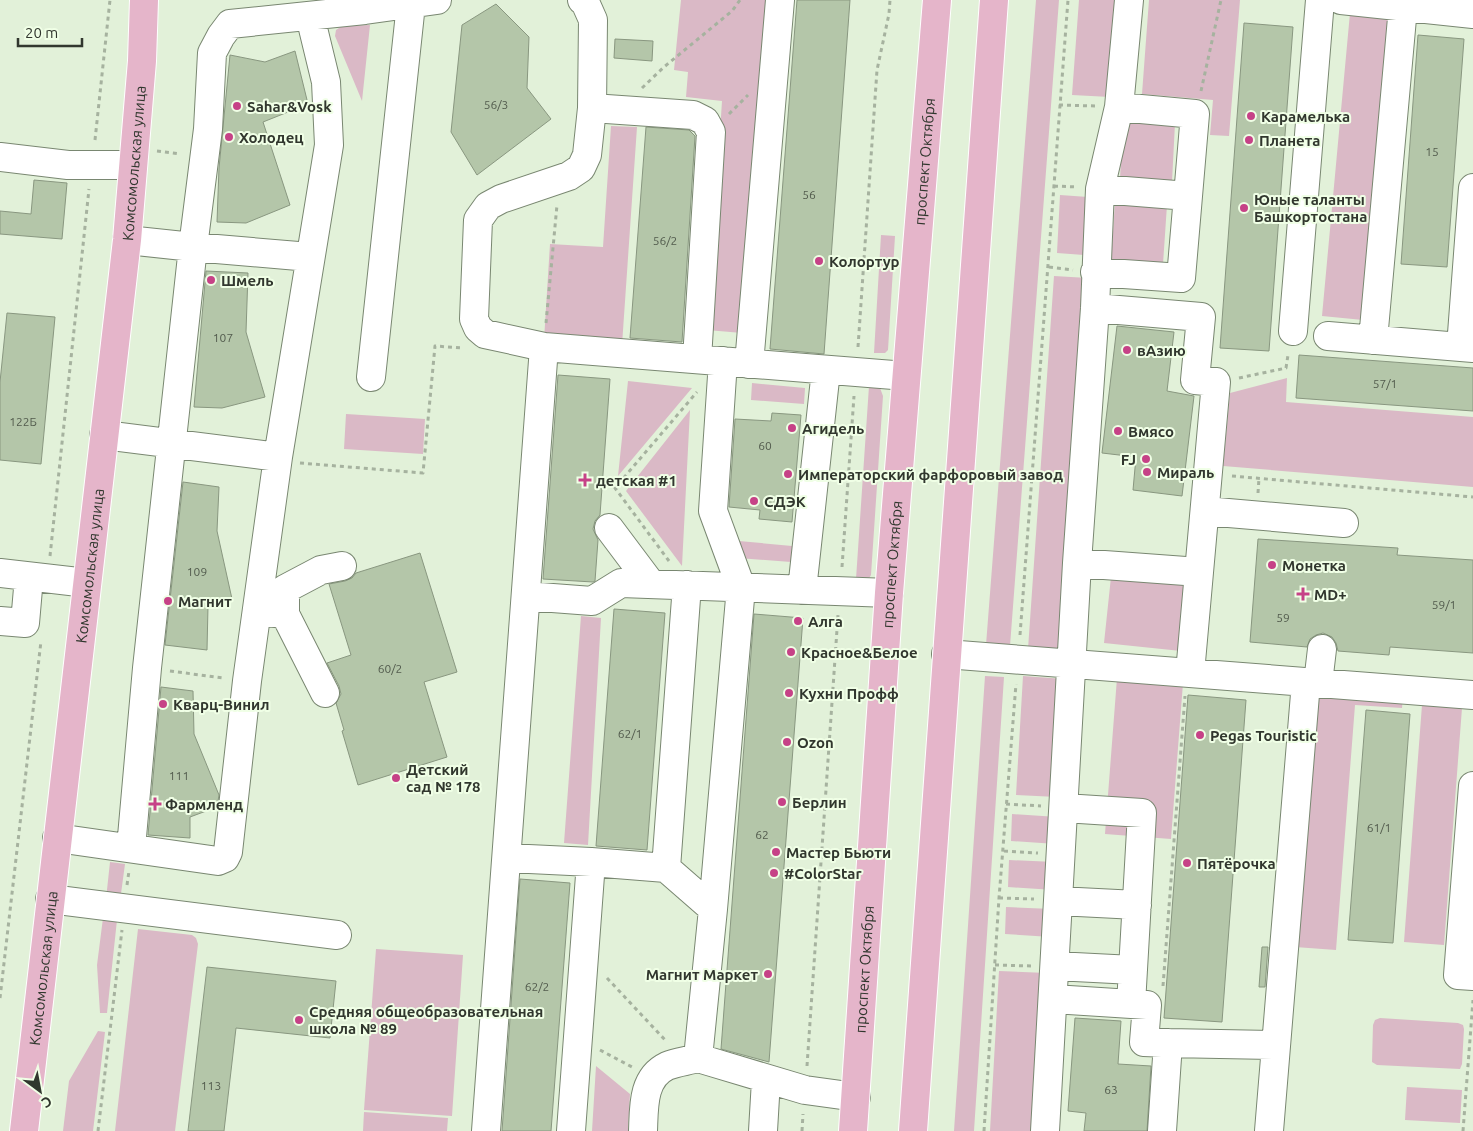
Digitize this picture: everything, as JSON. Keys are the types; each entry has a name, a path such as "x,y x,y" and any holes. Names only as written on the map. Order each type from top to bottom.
{"main road":[{"name":"Комсомольская улица","path":"24,1131 127,240 142,61 144,0"},
{"name":"проспект Октября","path":"853,1131 889,593 937,0"},
{"path":"913,1131 994,0"}],"street":[{"path":"131,848 147,668 193,248 208,129 212,53 230,24 310,16 361,5 410,4 437,0"},
{"path":"582,0 585,2 593,20 592,108 587,155 581,168 570,176 501,198 488,206 478,220 474,319 478,328 485,334 544,347 906,376"},
{"path":"691,1060 713,909 741,587 713,511 723,361 774,68 780,0"},
{"path":"1045,1131 1100,189 1119,107 1130,0"},
{"path":"1293,331 1320,0"},
{"path":"1341,0 1473,14"},
{"path":"371,377 410,4"},
{"path":"1373,340 1404,7"},
{"path":"57,838 218,861 225,858 228,852 247,681 278,459 329,145 326,82 310,16"},
{"path":"1095,272 1182,278 1195,114 1119,107"},
{"path":"592,108 693,115 705,121 711,132 723,361"},
{"path":"0,157 68,165 133,165"},
{"path":"1328,336 1467,347 1473,188"},
{"path":"1100,189 1188,196"},
{"path":"127,240 193,248 310,257"},
{"path":"1094,308 1201,317 1195,380 1216,382 1188,673"},
{"path":"486,1131 544,347"},
{"path":"802,590 826,370"},
{"path":"104,435 278,459"},
{"path":"1205,511 1344,523"},
{"path":"609,528 651,584"},
{"path":"1077,563 1199,572"},
{"path":"325,693 285,614 285,589 321,570 342,566"},
{"path":"0,573 87,583"},
{"path":"0,621 26,623 38,578"},
{"path":"526,596 592,601 621,583 889,593"},
{"path":"666,868 687,585"},
{"path":"257,610 285,614"},
{"path":"1269,1131 1312,682 1322,649"},
{"path":"946,654 1473,695"},
{"path":"1473,786 1458,975 1473,976"},
{"path":"1064,808 1142,813 1131,1004"},
{"path":"507,858 666,868 713,909"},
{"path":"571,1131 591,862"},
{"path":"50,899 337,936"},
{"path":"1058,901 1137,905"},
{"path":"1055,966 1133,970"},
{"path":"1053,999 1147,1005 1144,1042 1276,1045"},
{"path":"1162,1131 1168,1043"},
{"path":"643,1131 645,1096 652,1078 667,1066 691,1060 806,1090 856,1097"},
{"path":"762,1131 766,1080"}],"path":[{"path":"38,578 92,165 110,0"},
{"path":"620,110 664,67 732,11 740,0"},
{"path":"984,1131 999,898 1049,267 1058,105 1068,0"},
{"path":"1195,114 1221,0"},
{"path":"711,132 774,68"},
{"path":"1058,105 1119,107"},
{"path":"544,347 560,179"},
{"path":"1216,382 1286,368 1293,331"},
{"path":"278,459 423,473 435,346 465,348"},
{"path":"687,585 615,488 698,391"},
{"path":"1208,474 1473,497"},
{"path":"0,998 41,637"},
{"path":"147,668 247,681"},
{"path":"1162,994 1188,673"},
{"path":"1006,804 1064,808"},
{"path":"98,1131 131,848"},
{"path":"1004,850 1061,854"},
{"path":"999,898 1058,901"},
{"path":"584,953 691,1060"},
{"path":"995,964 1055,966"},
{"path":"1463,1131 1473,995"},
{"path":"578,1038 652,1078"}],"shaded area":[{"path":"681,0 770,0 742,333 707,330 722,101 686,97 688,72 674,70"},
{"path":"1036,0 1059,0 1010,646 986,645"},
{"path":"1079,0 1117,0 1110,97 1072,95"},
{"path":"1149,0 1240,0 1229,136 1210,135 1213,100 1142,94"},
{"path":"1350,13 1391,16 1363,320 1322,316"},
{"path":"370,25 362,101 335,36 336,30 342,26"},
{"path":"1123,120 1175,123 1172,182 1120,179"},
{"path":"611,126 637,127 622,345 544,340 550,244 603,247"},
{"path":"1060,195 1088,197 1084,255 1057,253"},
{"path":"1115,202 1167,205 1163,264 1111,261"},
{"path":"881,235 895,236 888,350 885,353 874,353"},
{"path":"1054,276 1088,278 1062,651 1028,649"},
{"path":"1287,378 1286,402 1473,417 1473,487 1223,466 1230,393"},
{"path":"628,381 692,388 618,476"},
{"path":"752,383 805,388 804,404 751,400"},
{"path":"869,386 880,388 883,396 871,575 868,580 856,579"},
{"path":"690,410 682,566 626,491"},
{"path":"346,414 425,419 423,454 344,449"},
{"path":"739,541 792,546 791,562 738,558"},
{"path":"1111,577 1188,585 1181,651 1104,643"},
{"path":"581,616 601,618 588,845 564,843"},
{"path":"985,676 1004,677 974,1131 954,1131"},
{"path":"1023,676 1064,679 1057,797 1016,795"},
{"path":"1117,678 1183,683 1171,839 1105,834"},
{"path":"1315,690 1403,696 1402,708 1355,705 1336,950 1295,947"},
{"path":"1422,705 1462,708 1444,945 1404,942"},
{"path":"1012,814 1058,817 1056,844 1011,841"},
{"path":"1009,860 1055,862 1054,890 1008,887"},
{"path":"110,862 125,864 120,901 106,899"},
{"path":"1006,907 1052,909 1051,937 1005,934"},
{"path":"103,918 117,920 107,1013 100,1013 97,965"},
{"path":"138,929 192,935 196,938 198,944 175,1131 115,1131"},
{"path":"376,949 463,955 452,1116 364,1110"},
{"path":"999,971 1047,973 1038,1131 990,1131"},
{"path":"1380,1018 1458,1023 1463,1025 1462,1064 1460,1069 1377,1065 1372,1062 1373,1025 1375,1020"},
{"path":"98,1031 105,1032 93,1131 63,1131 69,1081"},
{"path":"596,1066 630,1094 628,1131 592,1131"},
{"path":"1407,1087 1462,1090 1460,1123 1405,1120"},
{"path":"364,1112 448,1118 447,1131 363,1131"}],"building":[{"path":"797,0 850,0 824,354 770,349"},
{"path":"496,4 529,37 527,88 551,119 477,175 451,132 462,25"},
{"path":"1244,23 1293,27 1269,351 1220,348"},
{"path":"1418,35 1464,39 1447,267 1401,264"},
{"path":"615,39 653,41 652,61 614,58"},
{"path":"295,51 308,104 263,122 290,205 246,223 217,222 219,168 230,55 265,62"},
{"path":"646,127 689,130 695,136 682,342 630,338"},
{"path":"34,180 67,183 62,239 0,234 0,211 31,214"},
{"path":"206,271 248,273 246,332 265,397 222,408 194,407"},
{"path":"7,313 55,317 41,464 0,460 0,382"},
{"path":"1117,326 1174,332 1167,391 1194,396 1182,496 1133,490 1136,457 1102,453"},
{"path":"1299,355 1473,368 1473,411 1296,398"},
{"path":"558,375 610,379 600,515 595,521 593,529 598,540 595,581 593,582 543,579"},
{"path":"772,413 801,415 792,522 759,519 760,510 729,507 735,419 771,421"},
{"path":"183,482 219,487 217,531 232,599 208,606 207,650 165,645"},
{"path":"1258,539 1398,548 1397,555 1473,560 1473,653 1390,647 1389,655 1338,651 1332,637 1323,633 1310,639 1307,647 1250,642"},
{"path":"420,553 457,672 424,682 447,757 358,785 336,703 341,694 339,686 327,663 351,655 329,584 345,581 352,578 356,573"},
{"path":"614,609 665,613 647,850 596,846"},
{"path":"754,614 803,618 769,1062 721,1049"},
{"path":"161,687 193,691 194,734 219,795 217,807 190,817 190,838 148,835"},
{"path":"1188,695 1246,700 1222,1022 1164,1018"},
{"path":"1366,710 1410,714 1393,943 1348,940"},
{"path":"520,879 570,883 551,1131 502,1131"},
{"path":"1262,947 1268,947 1265,987 1259,987"},
{"path":"207,967 336,981 330,1038 236,1028 224,1131 188,1131"},
{"path":"1075,1018 1121,1021 1118,1064 1151,1066 1147,1131 1084,1131 1086,1113 1068,1111"}],"place":[{"name":"Sahar&Vosk","path":"237,106"},
{"name":"Карамелька","path":"1251,116"},
{"name":"Холодец","path":"229,137"},
{"name":"Планета","path":"1249,140"},
{"name":"Юные таланты Башкортостана","path":"1244,208"},
{"name":"Колортур","path":"819,261"},
{"name":"Шмель","path":"211,280"},
{"name":"вАзию","path":"1127,350"},
{"name":"Агидель","path":"792,428"},
{"name":"Вмясо","path":"1118,431"},
{"name":"FJ","path":"1146,459"},
{"name":"Мираль","path":"1147,472"},
{"name":"Императорский фарфоровый завод","path":"788,474"},
{"name":"детская #1","path":"585,480"},
{"name":"СДЭК","path":"754,501"},
{"name":"Монетка","path":"1272,565"},
{"name":"MD+","path":"1303,594"},
{"name":"Магнит","path":"168,601"},
{"name":"Алга","path":"798,621"},
{"name":"Красное&Белое","path":"791,652"},
{"name":"Кухни Профф","path":"789,693"},
{"name":"Кварц-Винил","path":"163,704"},
{"name":"Pegas Touristic","path":"1200,735"},
{"name":"Ozon","path":"787,742"},
{"name":"Детский сад № 178","path":"396,778"},
{"name":"Берлин","path":"782,802"},
{"name":"Фармленд","path":"155,804"},
{"name":"Мастер Бьюти","path":"776,852"},
{"name":"Пятёрочка","path":"1187,863"},
{"name":"#ColorStar","path":"774,873"},
{"name":"Магнит Маркет","path":"768,974"},
{"name":"Средняя общеобразовательная школа № 89","path":"299,1020"}]}
